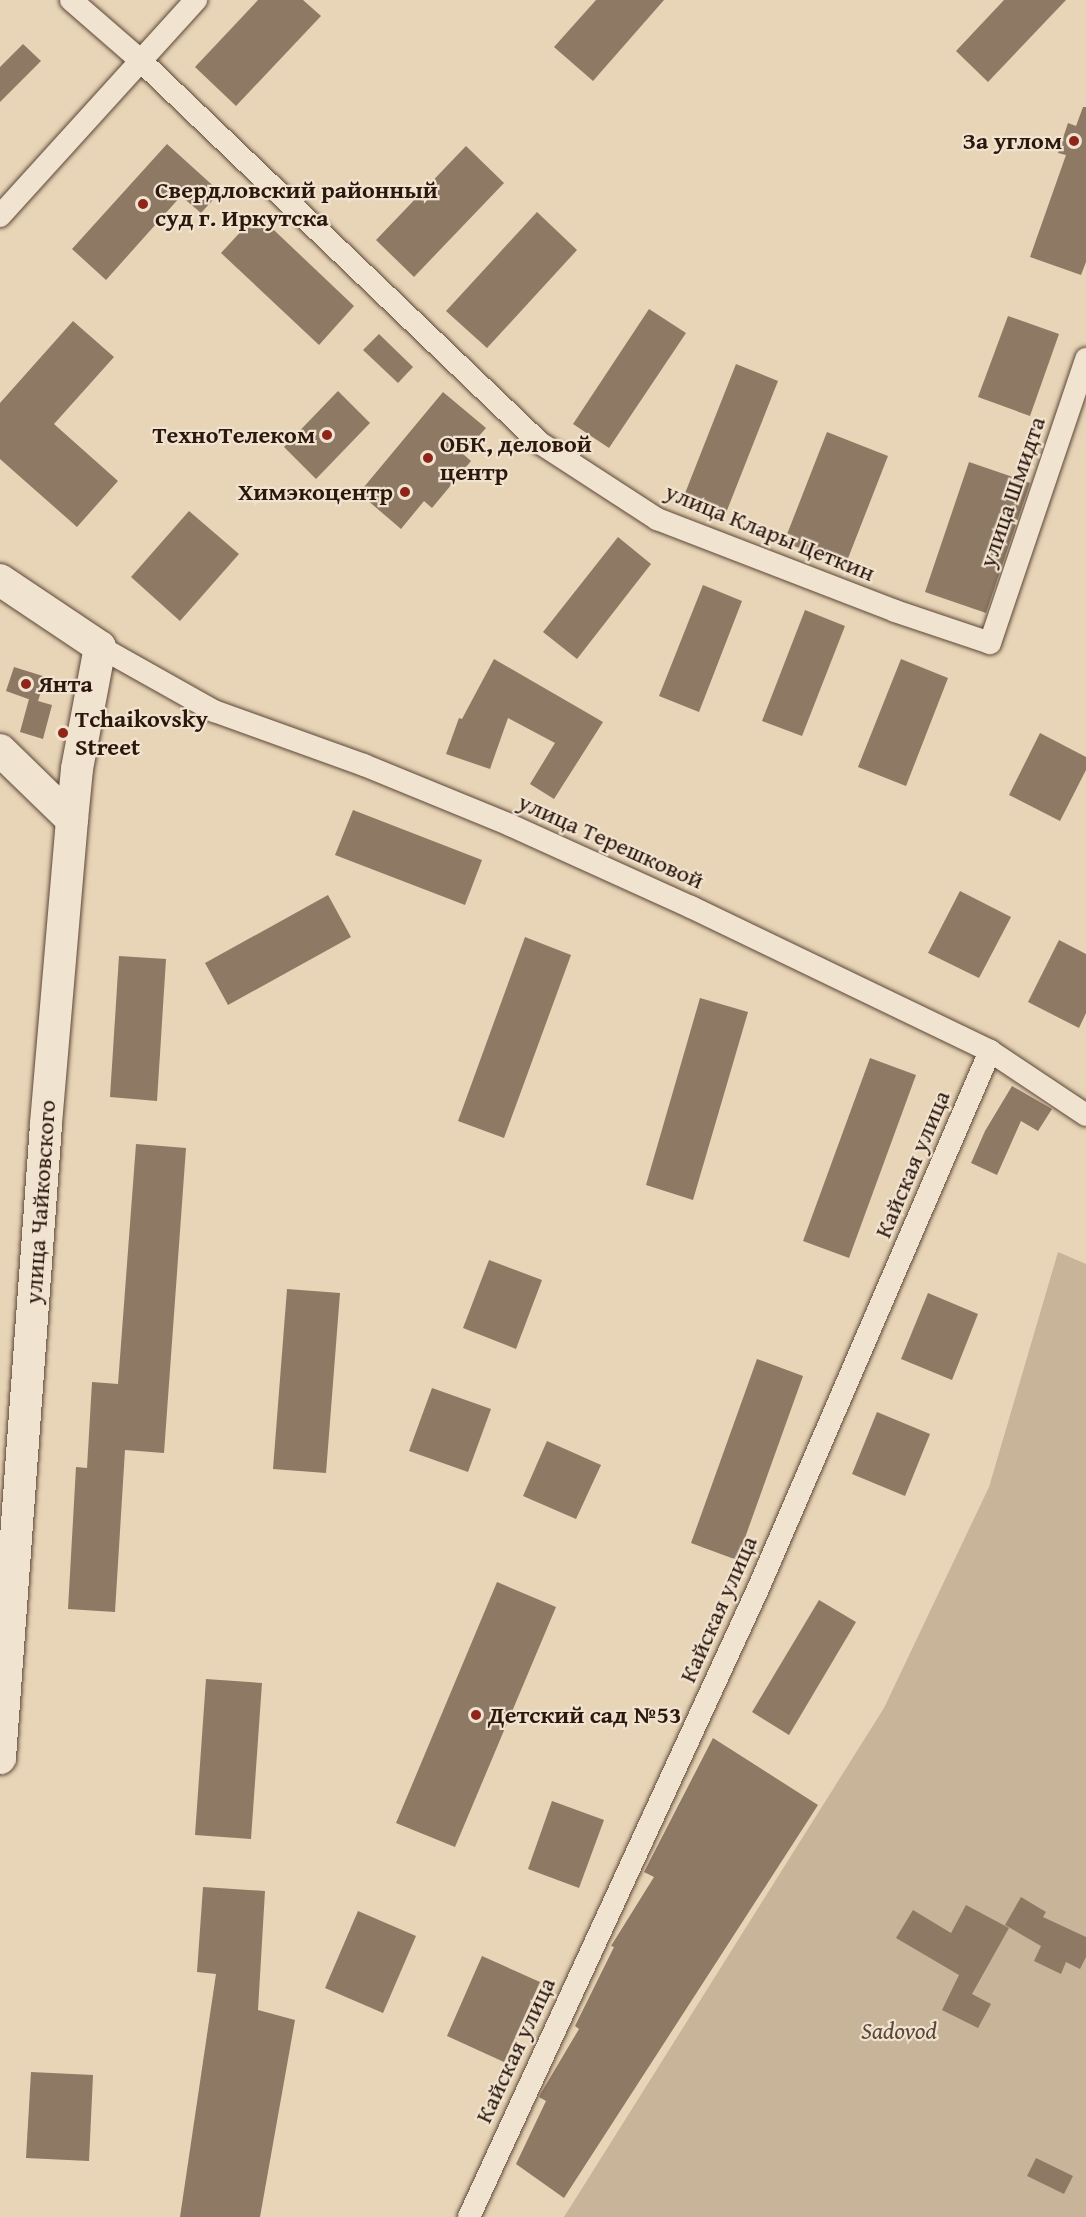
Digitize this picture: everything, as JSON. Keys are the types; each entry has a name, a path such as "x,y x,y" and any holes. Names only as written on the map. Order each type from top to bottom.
{"street":[{"name":"улица Клары Цеткин","path":"71,0 140,60 540,443 657,519 895,611 990,643"},
{"path":"0,216 196,0"},
{"name":"улица Шмидта","path":"990,643 1086,359"},
{"path":"0,580 100,647"},
{"name":"улица Чайковского","path":"0,1758 46,1125 72,820 77,769 100,647"},
{"name":"улица Терешковой","path":"100,647 214,711 364,765 510,825 691,907 990,1051 1086,1115"},
{"path":"0,750 72,820"},
{"name":"Кайская улица","path":"469,2217 758,1589 990,1051"}],"green space":[{"name":"Sadovod","path":"1058,1252 1086,1264 1086,2217 564,2217 884,1708 989,1487"}],"building":[{"path":"258,0 303,0 321,16 236,106 195,67"},
{"path":"596,0 664,0 593,81 554,47"},
{"path":"1004,0 1066,0 988,82 956,51"},
{"path":"23,44 41,61 0,102 0,67"},
{"path":"1083,107 1086,107 1086,262 1081,275 1030,257 1066,155 1058,153 1068,123 1076,126"},
{"name":"Свердловский районный суд г. Иркутска","path":"167,144 220,192 201,213 181,196 106,280 72,249"},
{"path":"466,146 504,183 414,277 376,240"},
{"path":"537,212 577,250 487,348 446,311"},
{"path":"257,214 354,306 319,345 221,253"},
{"path":"649,309 686,333 609,448 573,424"},
{"path":"1008,316 1059,334 1030,416 978,397"},
{"path":"73,321 114,357 54,424 118,481 77,527 0,459 0,403"},
{"path":"379,334 413,367 398,383 363,350"},
{"path":"736,364 778,381 724,518 682,501"},
{"name":"ТехноТелеком","path":"338,391 370,423 316,479 284,447"},
{"name":"ОБК, деловой центр","path":"443,392 486,428 463,454 471,461 432,508 424,501 401,529 359,493"},
{"path":"827,432 888,456 845,566 784,542"},
{"path":"969,462 1030,483 986,613 925,592"},
{"path":"189,511 239,554 180,621 131,577"},
{"path":"618,537 651,564 577,659 543,632"},
{"path":"703,585 742,601 699,712 659,696"},
{"path":"805,610 845,626 802,736 762,721"},
{"path":"494,659 603,722 554,799 530,784 555,743 508,718 490,769 446,754 459,718 462,719"},
{"path":"901,659 948,678 906,786 858,767"},
{"path":"14,667 46,677 38,701 52,705 43,739 20,732 29,699 6,691"},
{"path":"1040,733 1086,757 1086,770 1060,821 1009,795"},
{"path":"353,810 482,860 465,905 335,855"},
{"path":"960,891 1011,917 979,978 928,953"},
{"path":"328,895 351,937 228,1005 205,963"},
{"path":"525,937 571,955 504,1138 458,1121"},
{"path":"1059,940 1086,954 1086,1013 1079,1028 1028,1002"},
{"path":"119,956 166,959 157,1101 110,1097"},
{"path":"700,998 748,1012 693,1200 646,1185"},
{"path":"870,1058 916,1075 849,1258 803,1241"},
{"path":"1012,1086 1052,1109 1038,1131 1021,1121 997,1175 971,1163 985,1131"},
{"path":"136,1144 186,1148 164,1453 125,1450 115,1612 68,1609 76,1467 87,1468 92,1382 118,1384"},
{"path":"489,1260 542,1280 516,1349 463,1328"},
{"path":"287,1289 340,1293 326,1473 273,1469"},
{"path":"928,1293 978,1314 952,1380 901,1359"},
{"path":"757,1359 803,1376 737,1560 691,1543"},
{"path":"432,1388 491,1409 468,1472 409,1451"},
{"path":"877,1412 930,1434 905,1496 852,1474"},
{"path":"547,1441 601,1465 576,1519 523,1496"},
{"name":"Детский сад №53","path":"497,1582 556,1607 455,1847 396,1823"},
{"path":"819,1600 856,1622 789,1735 752,1712"},
{"path":"206,1679 262,1683 251,1839 195,1835"},
{"path":"713,1738 818,1805 564,2198 516,2164 546,2101 539,2097 579,2029 575,2026 614,1947 611,1946 654,1877 644,1872"},
{"path":"552,1801 604,1820 579,1888 528,1869"},
{"path":"203,1887 265,1891 258,2010 295,2020 260,2217 180,2217 216,1974 197,1972"},
{"path":"1021,1897 1046,1912 1043,1917 1086,1937 1086,1957 1080,1969 1066,1962 1061,1974 1034,1961 1041,1946 1005,1925"},
{"path":"966,1905 1009,1928 972,1994 991,2004 978,2028 942,2010 959,1975 896,1938 913,1910 951,1933"},
{"path":"358,1911 416,1936 383,2013 325,1988"},
{"path":"482,1956 540,1982 504,2062 447,2036"},
{"path":"31,2072 93,2075 89,2161 26,2158"},
{"path":"1036,2158 1073,2176 1064,2194 1027,2176"}],"place":[{"name":"За углом","path":"1074,141"},
{"name":"Свердловский районный суд г. Иркутска","path":"143,204"},
{"name":"ТехноТелеком","path":"327,435"},
{"name":"ОБК, деловой центр","path":"428,458"},
{"name":"Химэкоцентр","path":"405,492"},
{"name":"Янта","path":"26,684"},
{"name":"Tchaikovsky Street","path":"63,733"},
{"name":"Детский сад №53","path":"476,1715"}]}
